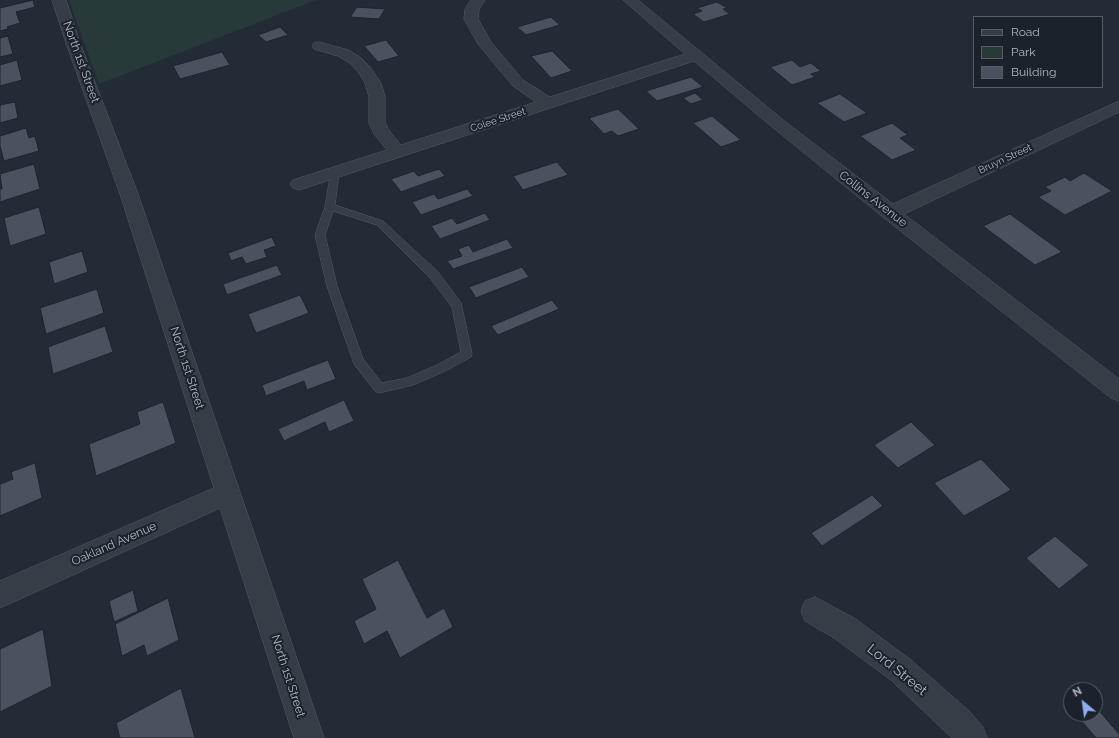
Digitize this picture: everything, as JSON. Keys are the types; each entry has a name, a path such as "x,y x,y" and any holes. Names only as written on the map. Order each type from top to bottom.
{"street":[{"name":"North 1st Street","path":"59,0 73,43 129,194 309,738"},
{"path":"478,0 472,9 471,19 486,44 518,83 548,103"},
{"name":"Collins Avenue","path":"630,0 777,123 1119,392"},
{"path":"319,46 344,53 355,60 365,70 373,83 377,97 377,123 382,134 398,152"},
{"name":"Colee Street","path":"299,184 697,55"},
{"name":"Bruyn Street","path":"890,212 1119,106"},
{"name":"Oakland Avenue","path":"0,595 228,493"},
{"name":"Lord Street","path":"815,611 844,628 901,670 958,722 972,738"}],"lane":[{"path":"330,207 380,223 434,275 458,306 467,354 441,368 408,382 379,388 358,361 332,286 320,235 330,207 335,172"}],"green space":[{"path":"69,0 316,0 99,84"}],"building":[{"path":"33,0 35,7 16,12 20,23 0,31 0,8"},
{"path":"717,2 727,8 723,9 730,14 704,22 693,14 702,11 697,8"},
{"path":"357,7 385,9 379,19 350,17"},
{"path":"551,17 560,25 526,35 517,27"},
{"path":"280,27 288,35 266,42 258,35"},
{"path":"8,36 13,54 0,57 0,38"},
{"path":"386,40 399,56 378,62 364,46"},
{"path":"552,51 572,71 551,78 531,56"},
{"path":"222,52 230,65 180,79 173,66"},
{"path":"17,60 22,80 0,86 0,65"},
{"path":"792,60 800,67 811,63 821,71 811,74 815,77 792,85 770,67"},
{"path":"691,77 703,87 657,101 646,91"},
{"path":"695,93 703,100 691,104 683,98"},
{"path":"840,94 867,113 844,122 817,103"},
{"path":"15,102 18,118 0,123 0,105"},
{"path":"618,109 639,129 618,136 612,131 604,134 589,118"},
{"path":"712,116 741,140 721,147 693,123"},
{"path":"892,123 908,135 900,138 916,150 892,160 860,136"},
{"path":"26,128 29,138 35,136 39,151 4,161 0,146 0,136"},
{"path":"557,162 568,175 523,190 513,176"},
{"path":"34,164 40,189 0,202 0,189 2,189 0,174"},
{"path":"439,169 445,176 401,192 391,179 414,171 418,176"},
{"path":"1084,173 1112,191 1065,215 1038,197 1051,191 1045,187 1065,177 1070,181"},
{"path":"467,189 473,196 421,215 412,202 434,194 438,199"},
{"path":"39,207 46,234 10,246 4,218"},
{"path":"485,213 490,220 440,239 431,226 452,218 457,224"},
{"path":"1010,214 1062,252 1035,265 983,226"},
{"path":"272,237 276,246 264,250 267,257 246,264 242,257 231,261 228,253"},
{"path":"507,239 513,248 453,269 447,261 462,256 458,249 469,245 473,252"},
{"path":"82,251 88,272 54,284 49,262"},
{"path":"277,265 282,275 227,295 223,284"},
{"path":"522,267 529,277 476,298 469,287"},
{"path":"97,289 104,313 46,334 40,308"},
{"path":"300,295 309,313 256,333 248,314"},
{"path":"552,300 559,309 498,335 491,326"},
{"path":"105,326 113,352 53,374 48,347"},
{"path":"328,360 336,379 307,390 304,381 266,396 262,385"},
{"path":"344,400 354,421 329,432 325,422 284,441 278,429"},
{"path":"163,402 176,443 96,476 89,444 140,424 137,412"},
{"path":"911,422 935,445 898,468 874,445"},
{"path":"981,459 1011,490 964,516 934,483"},
{"path":"35,463 42,498 0,516 0,481 1,484 13,479 11,472"},
{"path":"872,495 883,506 822,546 811,533"},
{"path":"1055,536 1089,565 1059,589 1026,558"},
{"path":"398,560 427,618 444,608 453,627 400,658 387,631 364,644 354,621 376,609 362,579"},
{"path":"133,590 138,611 114,622 109,601"},
{"path":"168,598 179,640 147,656 144,645 122,656 115,624"},
{"path":"43,629 52,686 0,712 0,649"},
{"path":"181,688 195,738 120,738 116,723"},
{"path":"1103,715 1119,734 1119,738 1096,738 1082,722 1103,722"}]}
